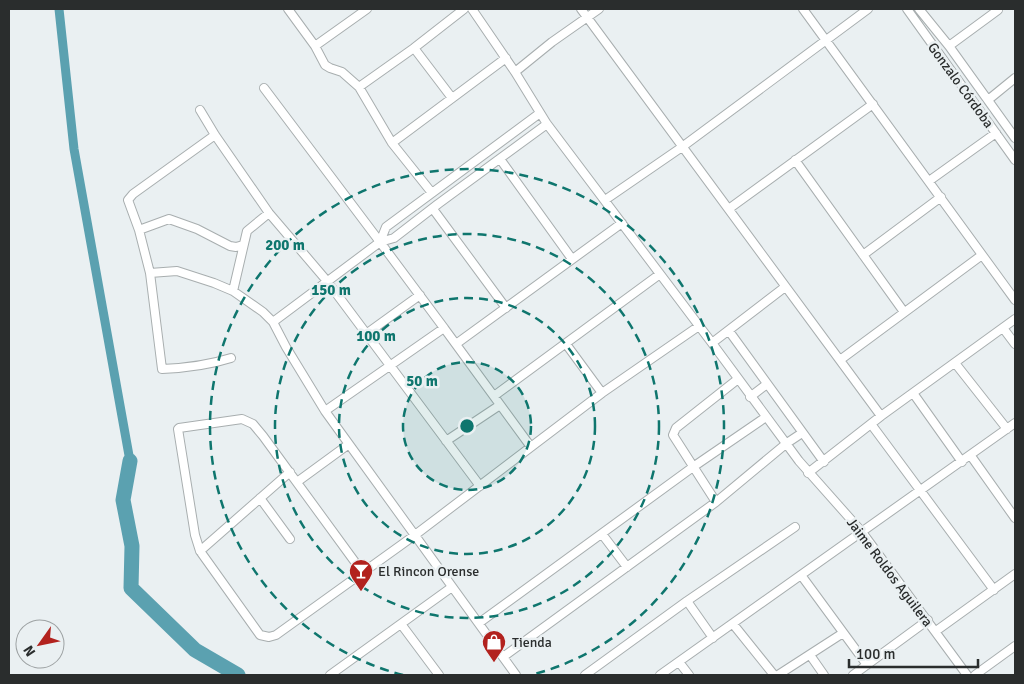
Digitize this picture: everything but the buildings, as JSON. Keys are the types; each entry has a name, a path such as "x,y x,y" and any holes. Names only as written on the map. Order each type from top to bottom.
{"street":[{"path":"288,9 315,46 325,64 342,72 359,88 392,143 432,193"},
{"path":"315,46 367,9"},
{"path":"359,88 464,9"},
{"name":"Jaime Roldos Aguilera","path":"472,9 506,58 547,124 808,473 862,532 936,631 965,674"},
{"path":"581,9 882,416"},
{"path":"515,72 552,42 599,9"},
{"path":"803,9 1015,300"},
{"path":"605,200 682,147 868,9"},
{"name":"Gonzalo Córdoba","path":"907,9 1015,160"},
{"name":"Gonzalo Córdoba","path":"919,9 949,46 1015,138"},
{"path":"949,46 997,9"},
{"path":"414,48 452,98"},
{"path":"392,143 506,58"},
{"path":"988,100 1015,78"},
{"path":"264,88 420,295 531,447"},
{"path":"730,208 873,104"},
{"path":"200,110 214,136 269,212 327,281 480,486"},
{"path":"380,242 386,227 540,113"},
{"path":"273,322 380,242 394,238 547,124"},
{"path":"929,181 996,134"},
{"path":"214,136 128,200 139,230 150,273 162,369 190,367 231,358"},
{"path":"500,159 572,259"},
{"path":"796,160 904,312"},
{"path":"863,255 940,197"},
{"path":"433,209 506,308"},
{"path":"233,291 246,230 269,212"},
{"path":"139,230 169,219 197,229 230,246 243,245"},
{"path":"456,344 622,223"},
{"path":"840,360 982,254"},
{"path":"150,273 177,272 214,283 233,291 263,312 273,322 286,347 326,411 516,675"},
{"path":"494,396 660,274"},
{"path":"712,343 785,287"},
{"path":"366,334 420,295"},
{"path":"808,473 871,424 1015,319"},
{"path":"363,573 253,424 242,419 179,428 195,534 200,552 260,635 269,637 363,573 602,393 699,326"},
{"path":"326,411 444,328"},
{"path":"1003,328 1015,344"},
{"path":"729,331 824,462"},
{"path":"566,344 602,393"},
{"path":"954,363 1007,429"},
{"path":"716,502 673,438 674,432 738,379"},
{"path":"750,397 767,384"},
{"path":"913,394 962,462"},
{"path":"446,441 500,405"},
{"path":"479,623 692,467 766,417"},
{"path":"660,675 1015,423"},
{"path":"871,424 994,590"},
{"path":"503,657 716,502 786,443 802,433"},
{"path":"297,482 349,444"},
{"path":"970,456 1015,518"},
{"path":"200,552 290,472"},
{"path":"260,498 290,539"},
{"path":"585,675 687,601 795,527"},
{"path":"602,534 627,567"},
{"path":"936,631 1015,574"},
{"path":"801,575 867,665"},
{"path":"330,675 452,586"},
{"path":"687,601 713,638"},
{"path":"853,675 928,620"},
{"path":"401,624 438,675"},
{"path":"732,624 774,675"},
{"path":"778,675 843,633"},
{"path":"975,675 1015,646"},
{"path":"810,655 824,675"},
{"path":"679,662 689,675"},
{"path":"340,668 346,675"}],"waterway":[{"path":"59,9 74,149 130,461"},
{"path":"130,461 123,500 132,546 131,588 195,650 238,675"}],"place":[{"name":"El Rincon Orense","path":"361,592"},
{"name":"Tienda","path":"494,663"}]}
